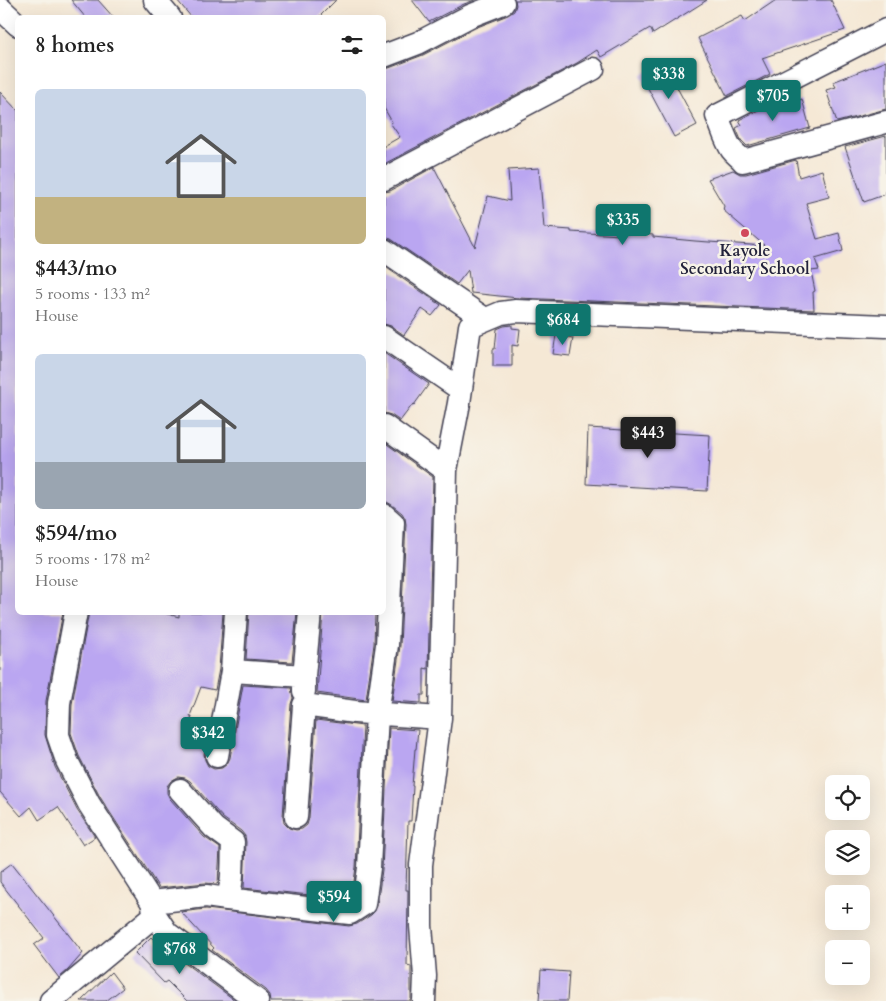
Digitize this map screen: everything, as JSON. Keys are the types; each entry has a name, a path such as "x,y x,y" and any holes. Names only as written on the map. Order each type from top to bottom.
{"street":[{"path":"155,0 168,15"},
{"path":"386,55 418,43 470,16 503,3"},
{"path":"0,8 15,22"},
{"path":"886,30 717,116 729,144 743,161 886,122"},
{"path":"386,178 593,69"},
{"path":"386,251 486,319"},
{"path":"424,1001 425,976 421,926 422,865 440,718 446,470 459,404 470,326 501,313 516,311 886,326"},
{"path":"386,338 460,388"},
{"path":"386,427 446,470"},
{"path":"51,1001 154,908 206,896 227,900 350,912 364,904 369,868 377,714 387,645 393,522 386,517"},
{"path":"75,615 60,703 58,735 67,761 89,804 154,908 167,933 258,1001"},
{"path":"217,756 232,671 236,615"},
{"path":"296,817 304,705 304,676 310,615"},
{"path":"232,671 304,676"},
{"path":"304,705 377,714 440,718"},
{"path":"180,790 214,828 233,842 231,890 227,900"}],"building":[{"path":"71,0 98,0 111,15 84,15"},
{"path":"177,0 336,0 321,15 190,15"},
{"path":"412,0 475,0 429,22"},
{"path":"515,0 707,0 653,34 650,28 601,57 597,50 577,63 386,163 386,145 400,137 391,124 392,122 386,112 386,69 423,55 475,28 508,15 514,11"},
{"path":"776,0 831,0 845,30 762,58 770,74 727,96 698,38 742,16 745,21"},
{"path":"886,61 886,109 837,122 826,90 836,87 833,82"},
{"path":"664,63 697,125 674,137 641,75"},
{"path":"0,92 15,108 15,615 62,615 46,701 45,735 55,767 77,810 95,837 83,845 58,807 39,820 31,807 21,816 0,792"},
{"path":"782,98 785,105 802,99 810,128 747,146 741,140 736,128 742,125 739,120"},
{"path":"886,136 886,194 864,202 845,147"},
{"path":"796,160 799,177 822,170 829,197 806,203 817,239 839,233 843,251 815,259 819,270 811,271 815,291 813,292 814,310 518,298 471,293 468,270 457,284 391,239 386,238 386,192 434,167 475,247 488,196 510,201 508,170 539,168 544,228 571,230 571,232 620,235 620,232 653,235 653,237 765,246 723,210 724,206 708,179 733,170 740,174"},
{"path":"386,267 441,305 432,316 422,309 404,335 386,325"},
{"path":"512,325 512,328 520,329 518,346 512,345 512,366 493,366 493,349 495,349 497,329"},
{"path":"556,335 573,338 570,356 553,354"},
{"path":"386,354 429,384 400,421 386,414"},
{"path":"588,428 710,435 707,491 586,484"},
{"path":"386,443 433,477 428,669 424,668 424,695 421,695 421,703 392,701 400,646 406,524 402,513 387,502"},
{"path":"88,615 171,615 179,617 179,615 223,615 219,669 215,690 201,687 190,716 192,716 188,730 209,728 204,754 208,766 214,769 222,768 230,758 243,685 291,688 293,698 283,816 284,823 289,828 302,829 307,825 309,818 316,720 363,726 356,867 352,896 347,899 244,888 245,836 223,818 190,781 178,777 167,786 167,793 170,799 204,837 220,848 218,883 159,888 100,797 79,756 71,733 72,704"},
{"path":"249,615 297,615 292,662 246,659"},
{"path":"323,615 375,615 374,644 366,700 317,693"},
{"path":"389,728 418,730 412,786 411,821 408,821 406,890 408,890 407,965 411,966 411,1001 271,1001 270,995 266,990 212,950 214,948 181,912 206,909 349,926 357,924 371,915 377,906 382,870"},
{"path":"12,863 83,953 59,978 34,945 44,938 0,882 0,872"},
{"path":"151,937 167,953 167,950 236,1001 187,1001 167,981 164,983 135,953"},
{"path":"541,970 569,972 567,1001 539,1001"},
{"path":"111,972 123,988 106,1001 81,1001"}],"place":[{"name":"Kayole Secondary School","path":"745,233"}]}
